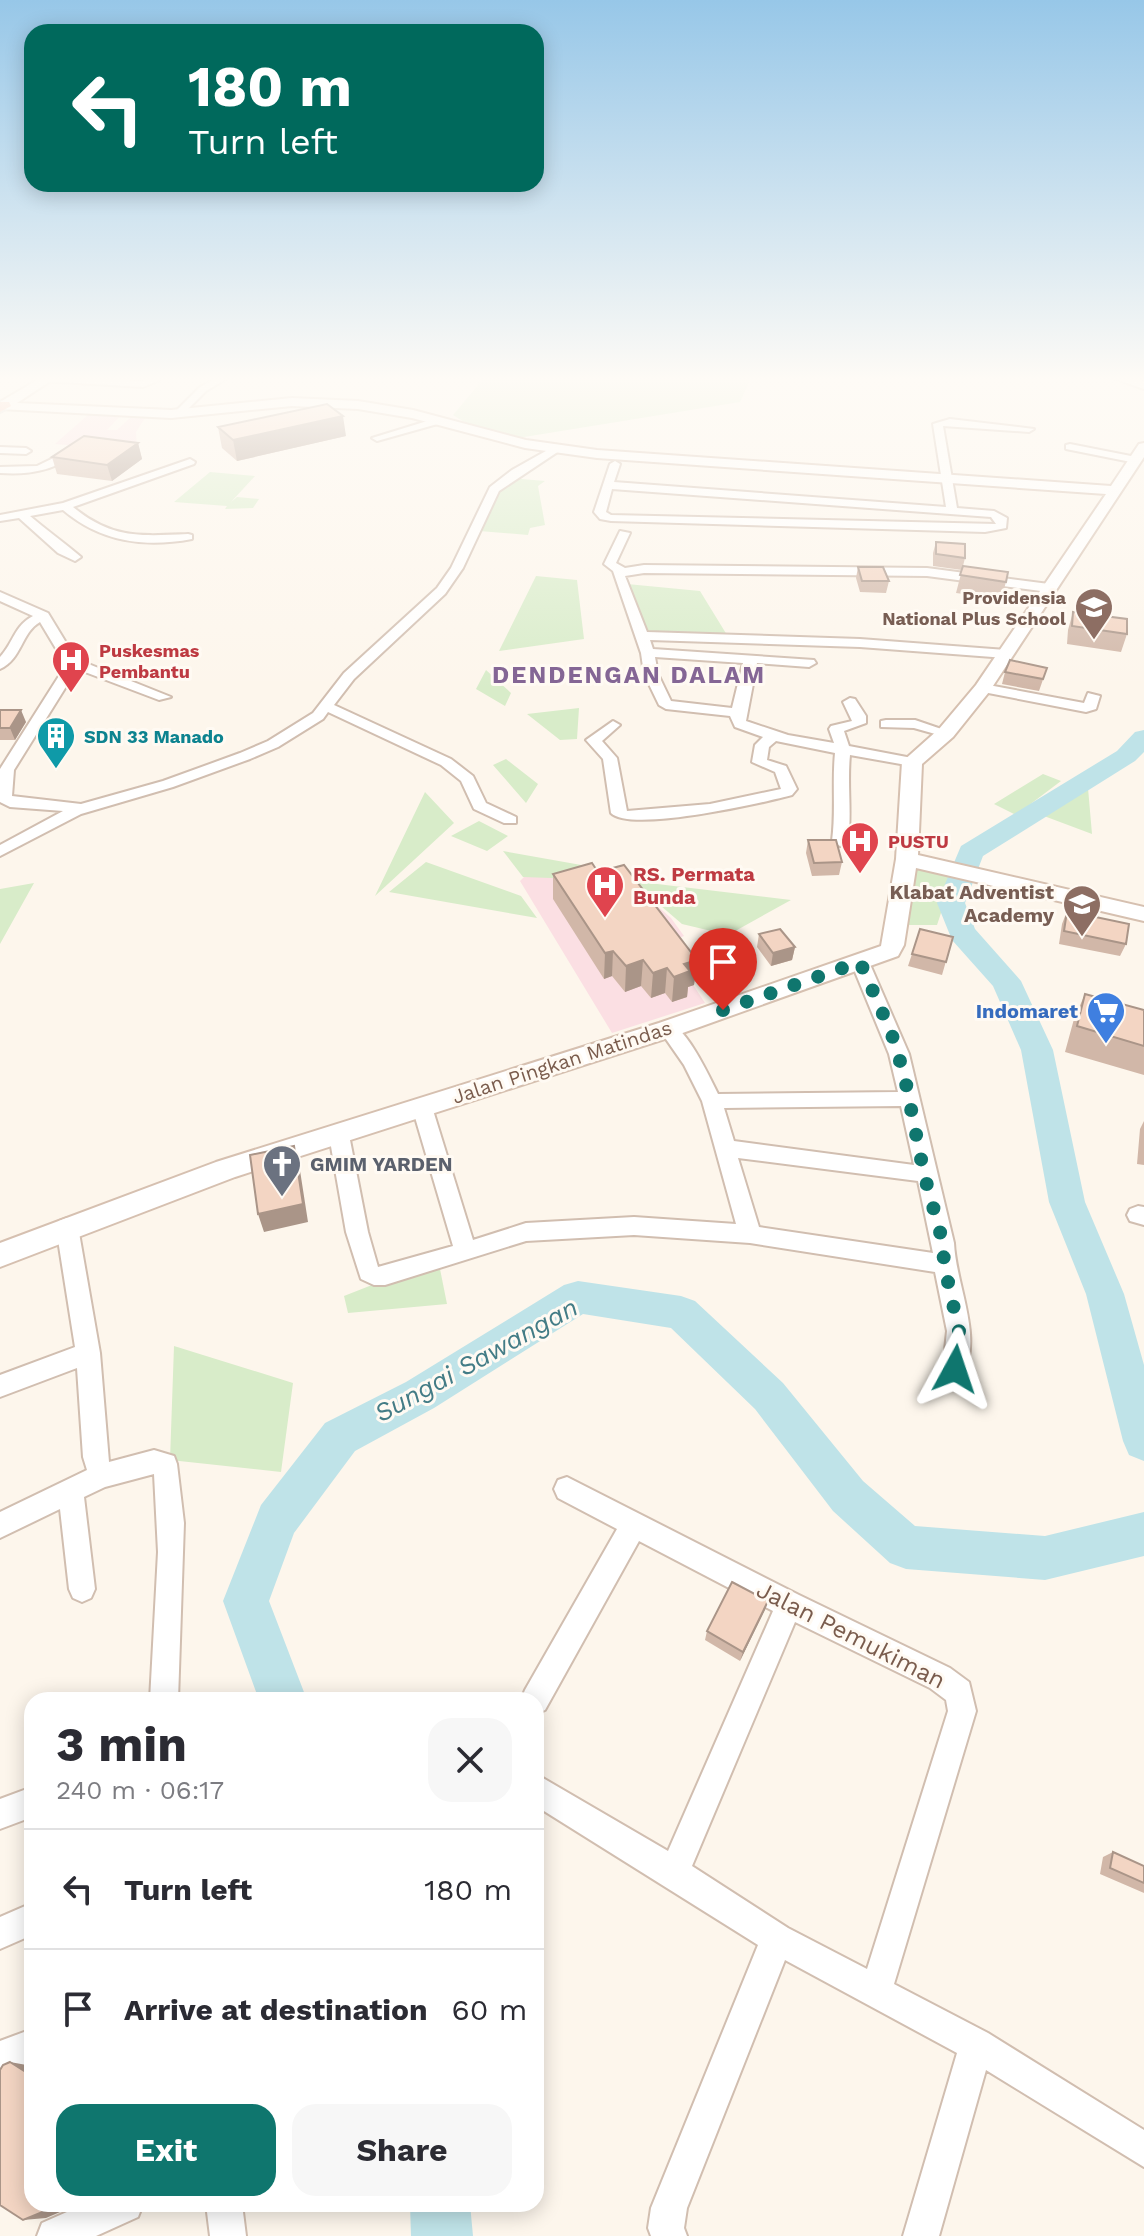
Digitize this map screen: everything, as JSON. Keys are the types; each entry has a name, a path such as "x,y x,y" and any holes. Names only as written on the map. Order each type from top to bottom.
{"street":[{"path":"0,518 65,506 136,480"},
{"path":"0,851 62,817 245,756 301,728 326,706 349,676 413,619 447,582 494,489 505,480"},
{"path":"608,485 994,514 1001,518 1002,526 985,529 611,518 604,517 600,512 608,485 610,480"},
{"path":"944,480 946,511"},
{"path":"977,480 1114,490"},
{"path":"751,659 738,713 737,721 740,724 774,735 912,762 946,733 983,688 1121,480"},
{"path":"114,488 129,495"},
{"path":"65,506 86,525 110,538 188,537"},
{"path":"22,515 62,550 75,557"},
{"path":"624,533 610,564 621,571 918,572 977,576 1049,588"},
{"path":"621,571 619,576 644,636 651,674 666,705 738,713"},
{"path":"0,596 43,616 71,662 71,668 34,714 7,770 4,798 10,802 85,808"},
{"path":"0,665 15,649 24,626 43,616"},
{"path":"644,636 844,642 1006,654"},
{"path":"648,653 809,663"},
{"path":"71,662 164,697"},
{"path":"983,688 1086,708 1091,706 1093,696"},
{"path":"840,841 844,811 839,789 843,750 836,729 855,724 860,719 850,702"},
{"path":"326,706 446,762 468,779 479,806 510,820"},
{"path":"886,724 921,725 946,733"},
{"path":"613,725 593,740 610,758 619,813 625,816 710,809 787,792 789,789 780,768 759,762 762,745 774,735"},
{"name":"Jalan Pingkan Matindas","path":"0,1255 226,1169 339,1135 622,1038 668,1029 890,951 907,859 912,762"},
{"path":"907,859 1144,914"},
{"path":"860,962 891,1032 943,1243 944,1264 959,1331 955,1369"},
{"path":"668,1029 692,1062 712,1101 750,1234"},
{"path":"712,1101 908,1099"},
{"path":"422,1107 465,1250"},
{"path":"339,1135 357,1232 369,1272 374,1276 385,1276 508,1236 550,1229 634,1226 750,1234 944,1264"},
{"path":"726,1148 924,1174"},
{"path":"67,1227 88,1353 95,1457 101,1476"},
{"path":"0,1386 88,1353"},
{"path":"0,1525 101,1476 154,1462 165,1464 172,1539 163,1658 164,1692"},
{"name":"Jalan Pemukiman","path":"567,1489 789,1605 940,1678 962,1697 962,1711 876,1991"},
{"path":"71,1491 82,1589"},
{"path":"540,1692 634,1525"},
{"path":"674,1872 789,1605"},
{"path":"544,1794 777,1939 976,2045 1144,2150"},
{"path":"0,1814 24,1805"},
{"path":"0,1933 24,1922"},
{"path":"669,2236 666,2228 669,2208 777,1939"},
{"path":"921,2236 976,2045"},
{"path":"0,2058 24,2049"},
{"path":"71,2233 110,2212"},
{"path":"225,2212 228,2236"}],"shaded area":[{"path":"528,873 647,897 671,918 684,936 666,943 705,1003 612,1033 520,881"}],"green space":[{"path":"200,480 251,480 231,502 237,497 259,499 253,508 225,509 227,506 174,502"},
{"path":"507,480 545,481 538,486 545,525 530,528 528,535 479,531 496,489"},
{"path":"536,576 577,580 584,639 499,651"},
{"path":"627,584 700,591 727,635 647,633"},
{"path":"486,670 511,693 505,706 476,689"},
{"path":"579,708 577,739 560,740 527,714"},
{"path":"506,759 538,784 526,803 493,765"},
{"path":"1043,774 1061,781 1016,815 994,804"},
{"path":"1088,788 1092,834 1044,816"},
{"path":"425,792 454,823 375,896"},
{"path":"479,821 508,836 487,851 451,836"},
{"path":"503,851 615,871 607,880 523,877"},
{"path":"426,862 521,896 537,918 389,892"},
{"path":"912,864 954,874 937,925 908,925"},
{"path":"632,881 791,900 728,935 682,924"},
{"path":"34,883 0,944 0,889"},
{"path":"438,1259 447,1304 348,1313 344,1296"},
{"path":"174,1346 293,1383 281,1472 170,1460"}],"building":[{"path":"936,542 965,544 965,558 936,554"},
{"path":"963,566 1008,572 1006,582 960,575"},
{"path":"858,567 883,567 889,581 862,581"},
{"path":"1073,612 1127,619 1127,634 1072,626"},
{"path":"1010,660 1047,668 1043,679 1005,672"},
{"path":"0,710 21,710 10,728 0,728"},
{"path":"808,840 836,840 842,862 814,863"},
{"path":"592,863 598,872 624,865 697,960 684,964 690,971 674,977 667,968 653,973 643,960 626,966 613,951 605,953 553,874"},
{"path":"1067,911 1129,924 1126,944 1064,931"},
{"path":"780,929 795,947 773,953 759,934"},
{"path":"920,929 953,937 946,962 912,954"},
{"path":"1085,994 1144,1010 1144,1046 1077,1026"},
{"name":"GMIM YARDEN","path":"294,1146 303,1204 258,1214 250,1155"},
{"path":"732,1582 768,1601 743,1652 707,1631"},
{"path":"1113,1852 1144,1866 1144,1883 1110,1868"},
{"path":"10,2062 24,2071 24,2212 43,2212 23,2220 0,2205 0,2070"}],"waterway":[{"name":"Sungai Sawangan","path":"1144,737 1126,756 971,852 951,903 962,933 1006,981 1037,1050 1067,1202 1105,1294 1144,1441"},
{"name":"Sungai Sawangan","path":"280,1692 246,1601 277,1520 340,1437 420,1395 578,1297 681,1313 769,1396 848,1496 906,1547 1045,1558 1144,1534"},
{"name":"Sungai Sawangan","path":"440,2212 442,2236"}],"place":[{"name":"Providensia National Plus School","path":"1094,641"},
{"name":"Puskesmas Pembantu","path":"71,694"},
{"name":"SDN 33 Manado","path":"56,770"},
{"name":"PUSTU","path":"860,875"},
{"name":"RS. Permata Bunda","path":"605,919"},
{"name":"Klabat Adventist Academy","path":"1082,938"},
{"name":"Indomaret","path":"1106,1045"},
{"name":"GMIM YARDEN","path":"282,1198"}],"district":[{"name":"DENDENGAN DALAM","path":"629,675"}],"route":[{"path":"723,1010 860,962 891,1032 904,1074 924,1174 943,1243 944,1264 959,1331 955,1369"}]}
